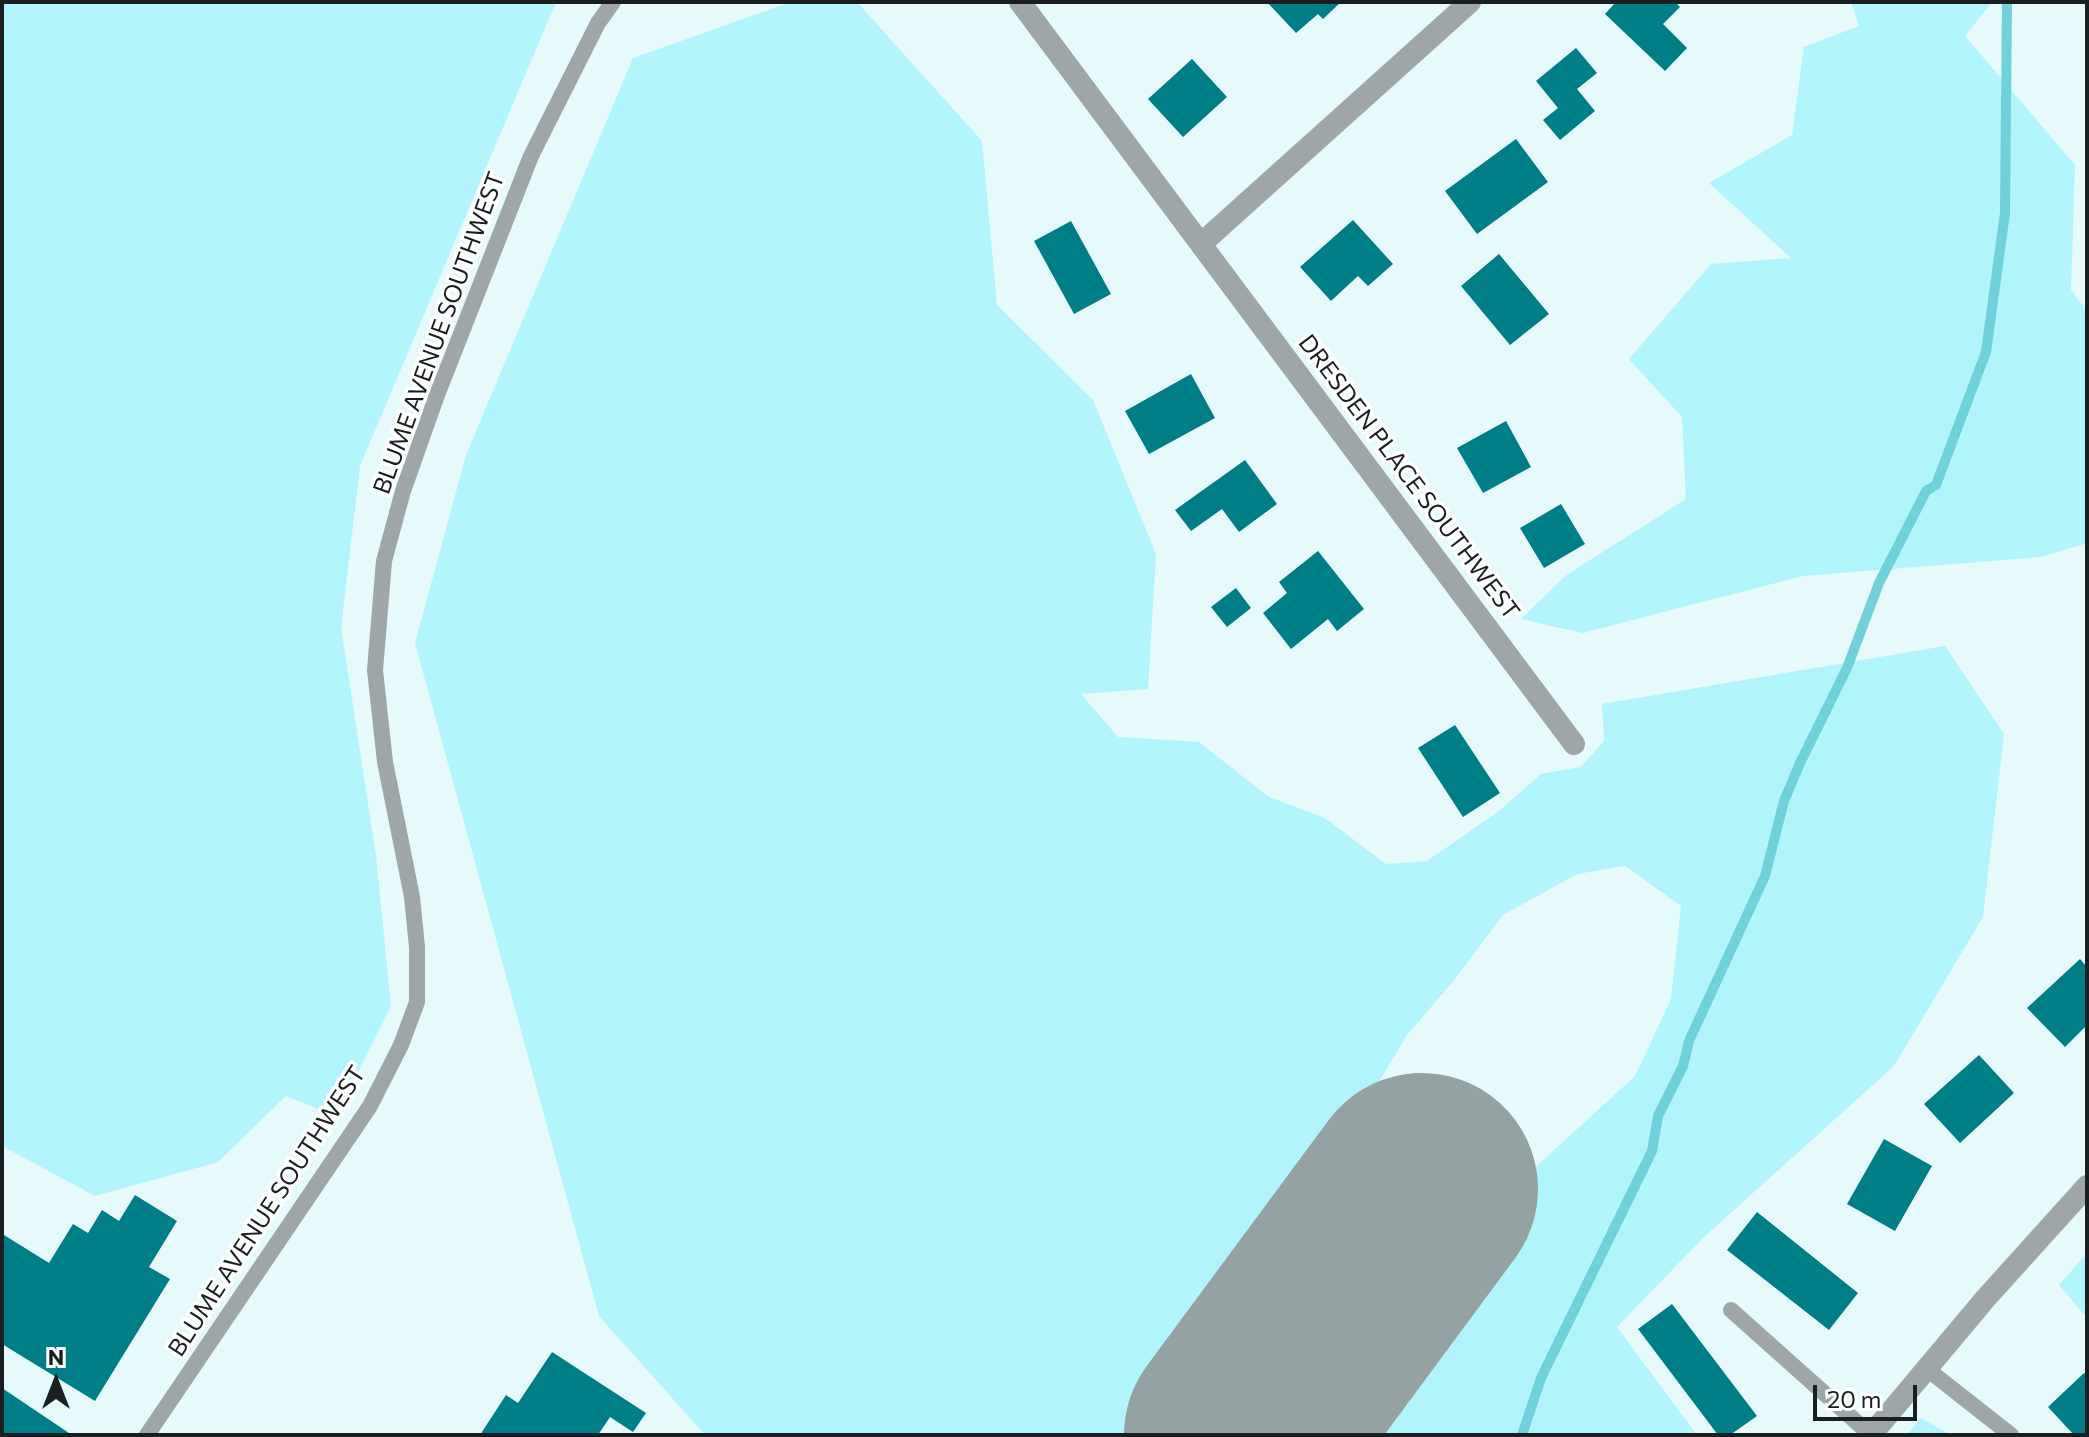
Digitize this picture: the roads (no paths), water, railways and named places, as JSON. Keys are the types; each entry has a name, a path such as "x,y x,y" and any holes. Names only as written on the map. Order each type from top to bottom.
{"street":[{"name":"DRESDEN PLACE SOUTHWEST","path":"1020,2 1574,744"},
{"path":"1202,243 1470,2"},
{"path":"1871,1435 1986,1298 2087,1186"}],"lane":[{"name":"BLUME AVENUE SOUTHWEST","path":"147,1435 370,1106 401,1045 417,1002 417,947 412,897 385,762 375,670 384,561 403,491 437,395 531,156 598,23 613,2"},
{"path":"1731,1310 1871,1435"},
{"path":"1927,1369 2011,1435"}],"waterway":[{"path":"1522,1435 1541,1378 1652,1151 1658,1116 1683,1066 1689,1041 1765,876 1784,801 1800,763 1847,668 1879,583 1926,491 1936,485 1986,352 2005,213 2007,2"}]}
